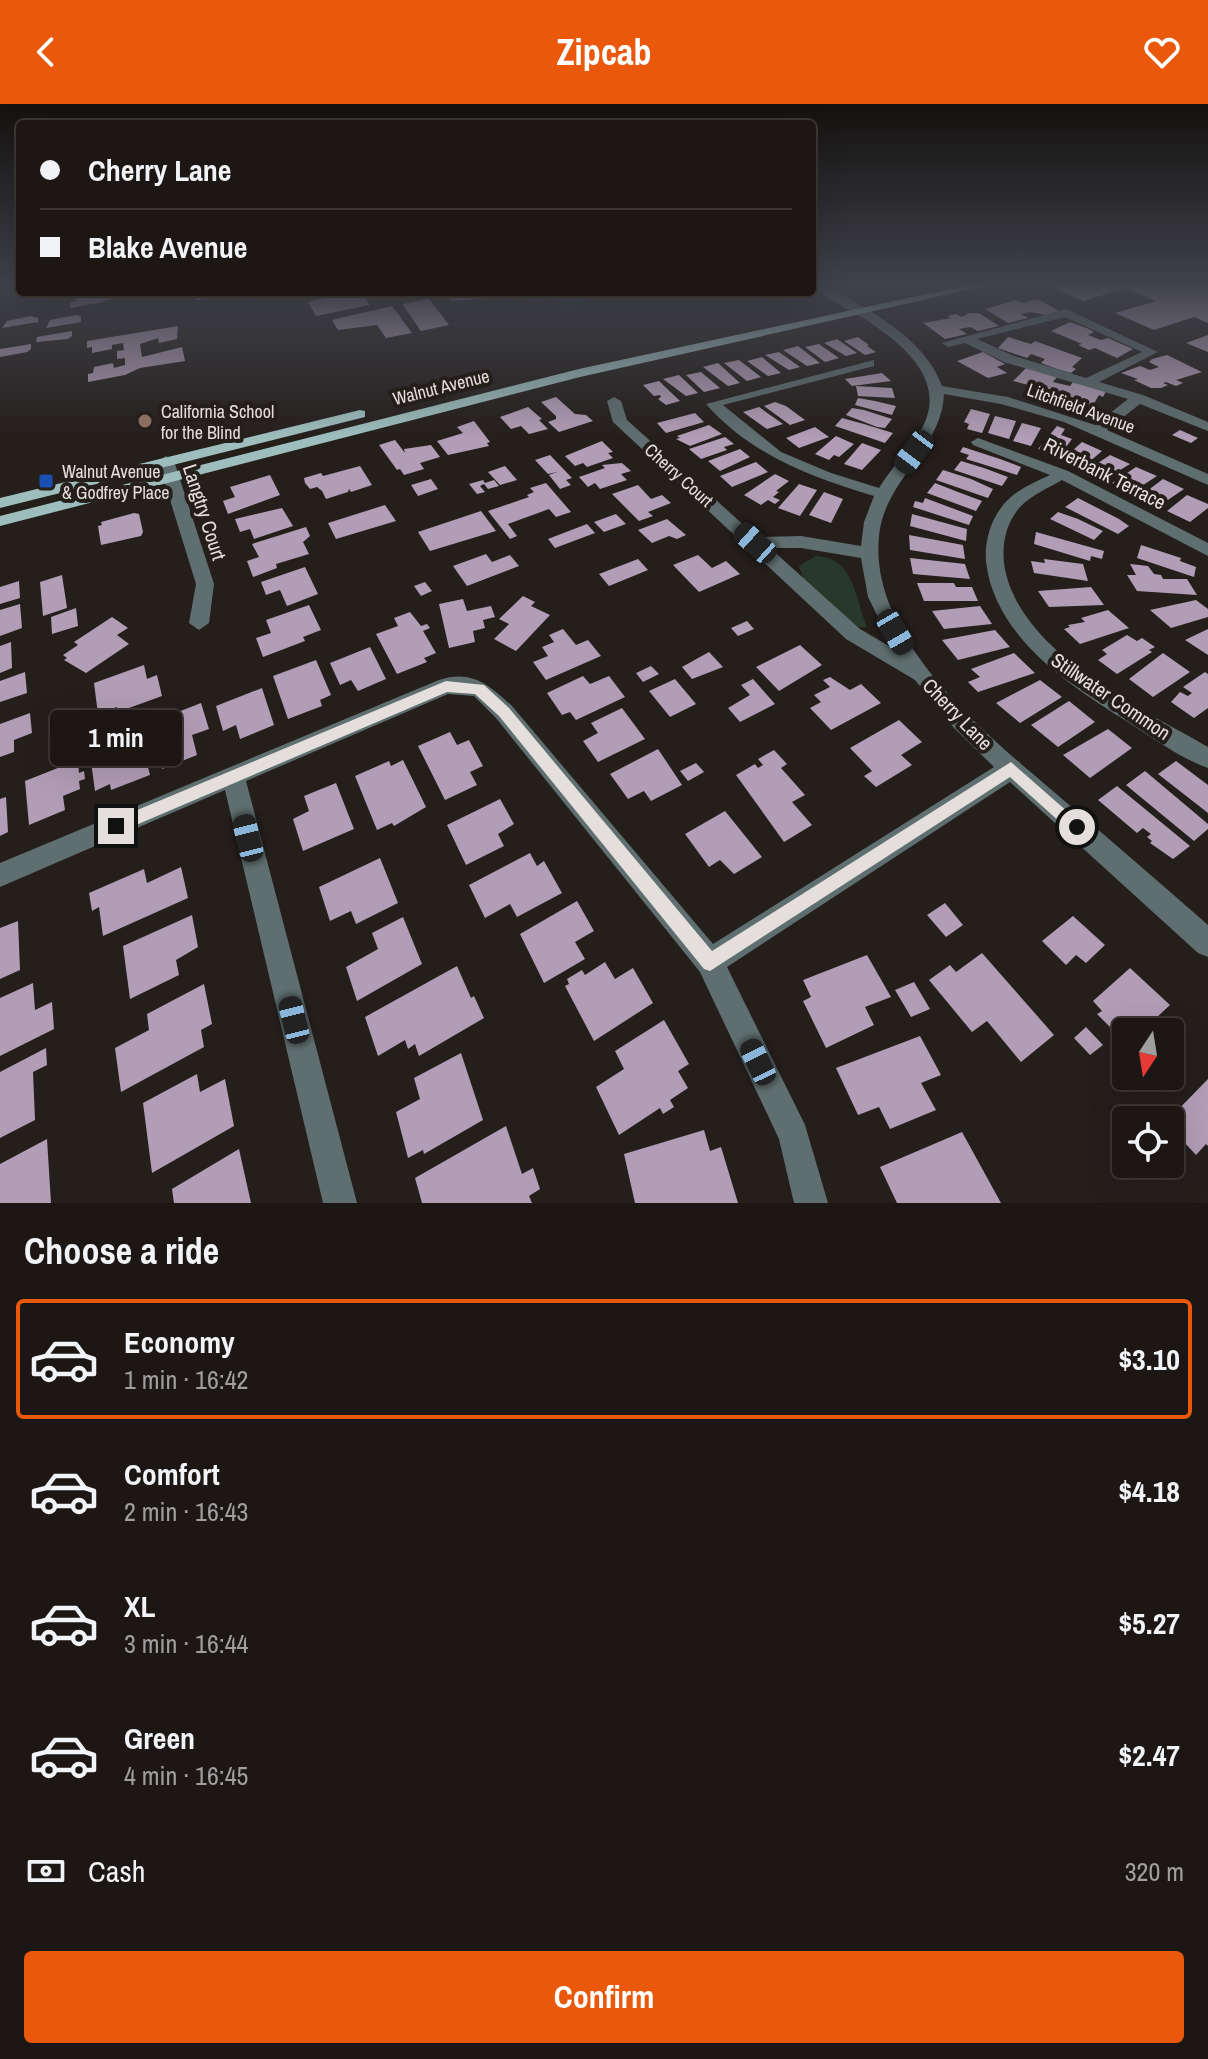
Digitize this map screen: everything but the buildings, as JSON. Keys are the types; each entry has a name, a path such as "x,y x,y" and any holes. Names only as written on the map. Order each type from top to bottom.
{"main road":[{"name":"Walnut Avenue","path":"0,521 168,469 561,366 700,335"},
{"name":"Walnut Avenue","path":"0,503 168,469 752,335"}],"street":[{"path":"891,335 916,354 936,389"},
{"path":"948,343 981,335"},
{"path":"1089,382 1152,352 1115,335"},
{"path":"967,339 1009,359 1138,398 1208,427"},
{"path":"869,363 805,387 713,404 776,455 825,476 883,494"},
{"name":"Litchfield Avenue","path":"936,389 1003,400 1098,430 1208,480"},
{"name":"Cherry Lane","path":"936,389 938,402 930,431 883,494 872,521 869,553 883,610 920,676 1011,769 1208,943"},
{"path":"1098,430 1138,398"},
{"name":"Cherry Court","path":"614,401 620,422 853,634 920,676"},
{"name":"Riverbank Terrace","path":"978,442 1062,474 1208,550"},
{"name":"Langtry Court","path":"168,469 205,584 199,623"},
{"name":"Stillwater Common","path":"1062,474 1018,499 995,531 992,567 1009,610 1053,661 1208,758"},
{"path":"755,543 801,542 869,553"},
{"path":"0,875 446,686 479,688 504,712 710,962 794,1136 811,1203"},
{"path":"710,962 1011,769"},
{"path":"233,777 340,1203"}],"green space":[{"path":"816,556 829,558 846,571 867,627 857,627 803,579 799,566"}],"place":[{"name":"California School for the Blind","path":"145,421"},
{"name":"Walnut Avenue & Godfrey Place","path":"46,481"}],"route":[{"path":"116,826 446,686 479,688 504,712 710,962 1011,769 1077,827"}]}
